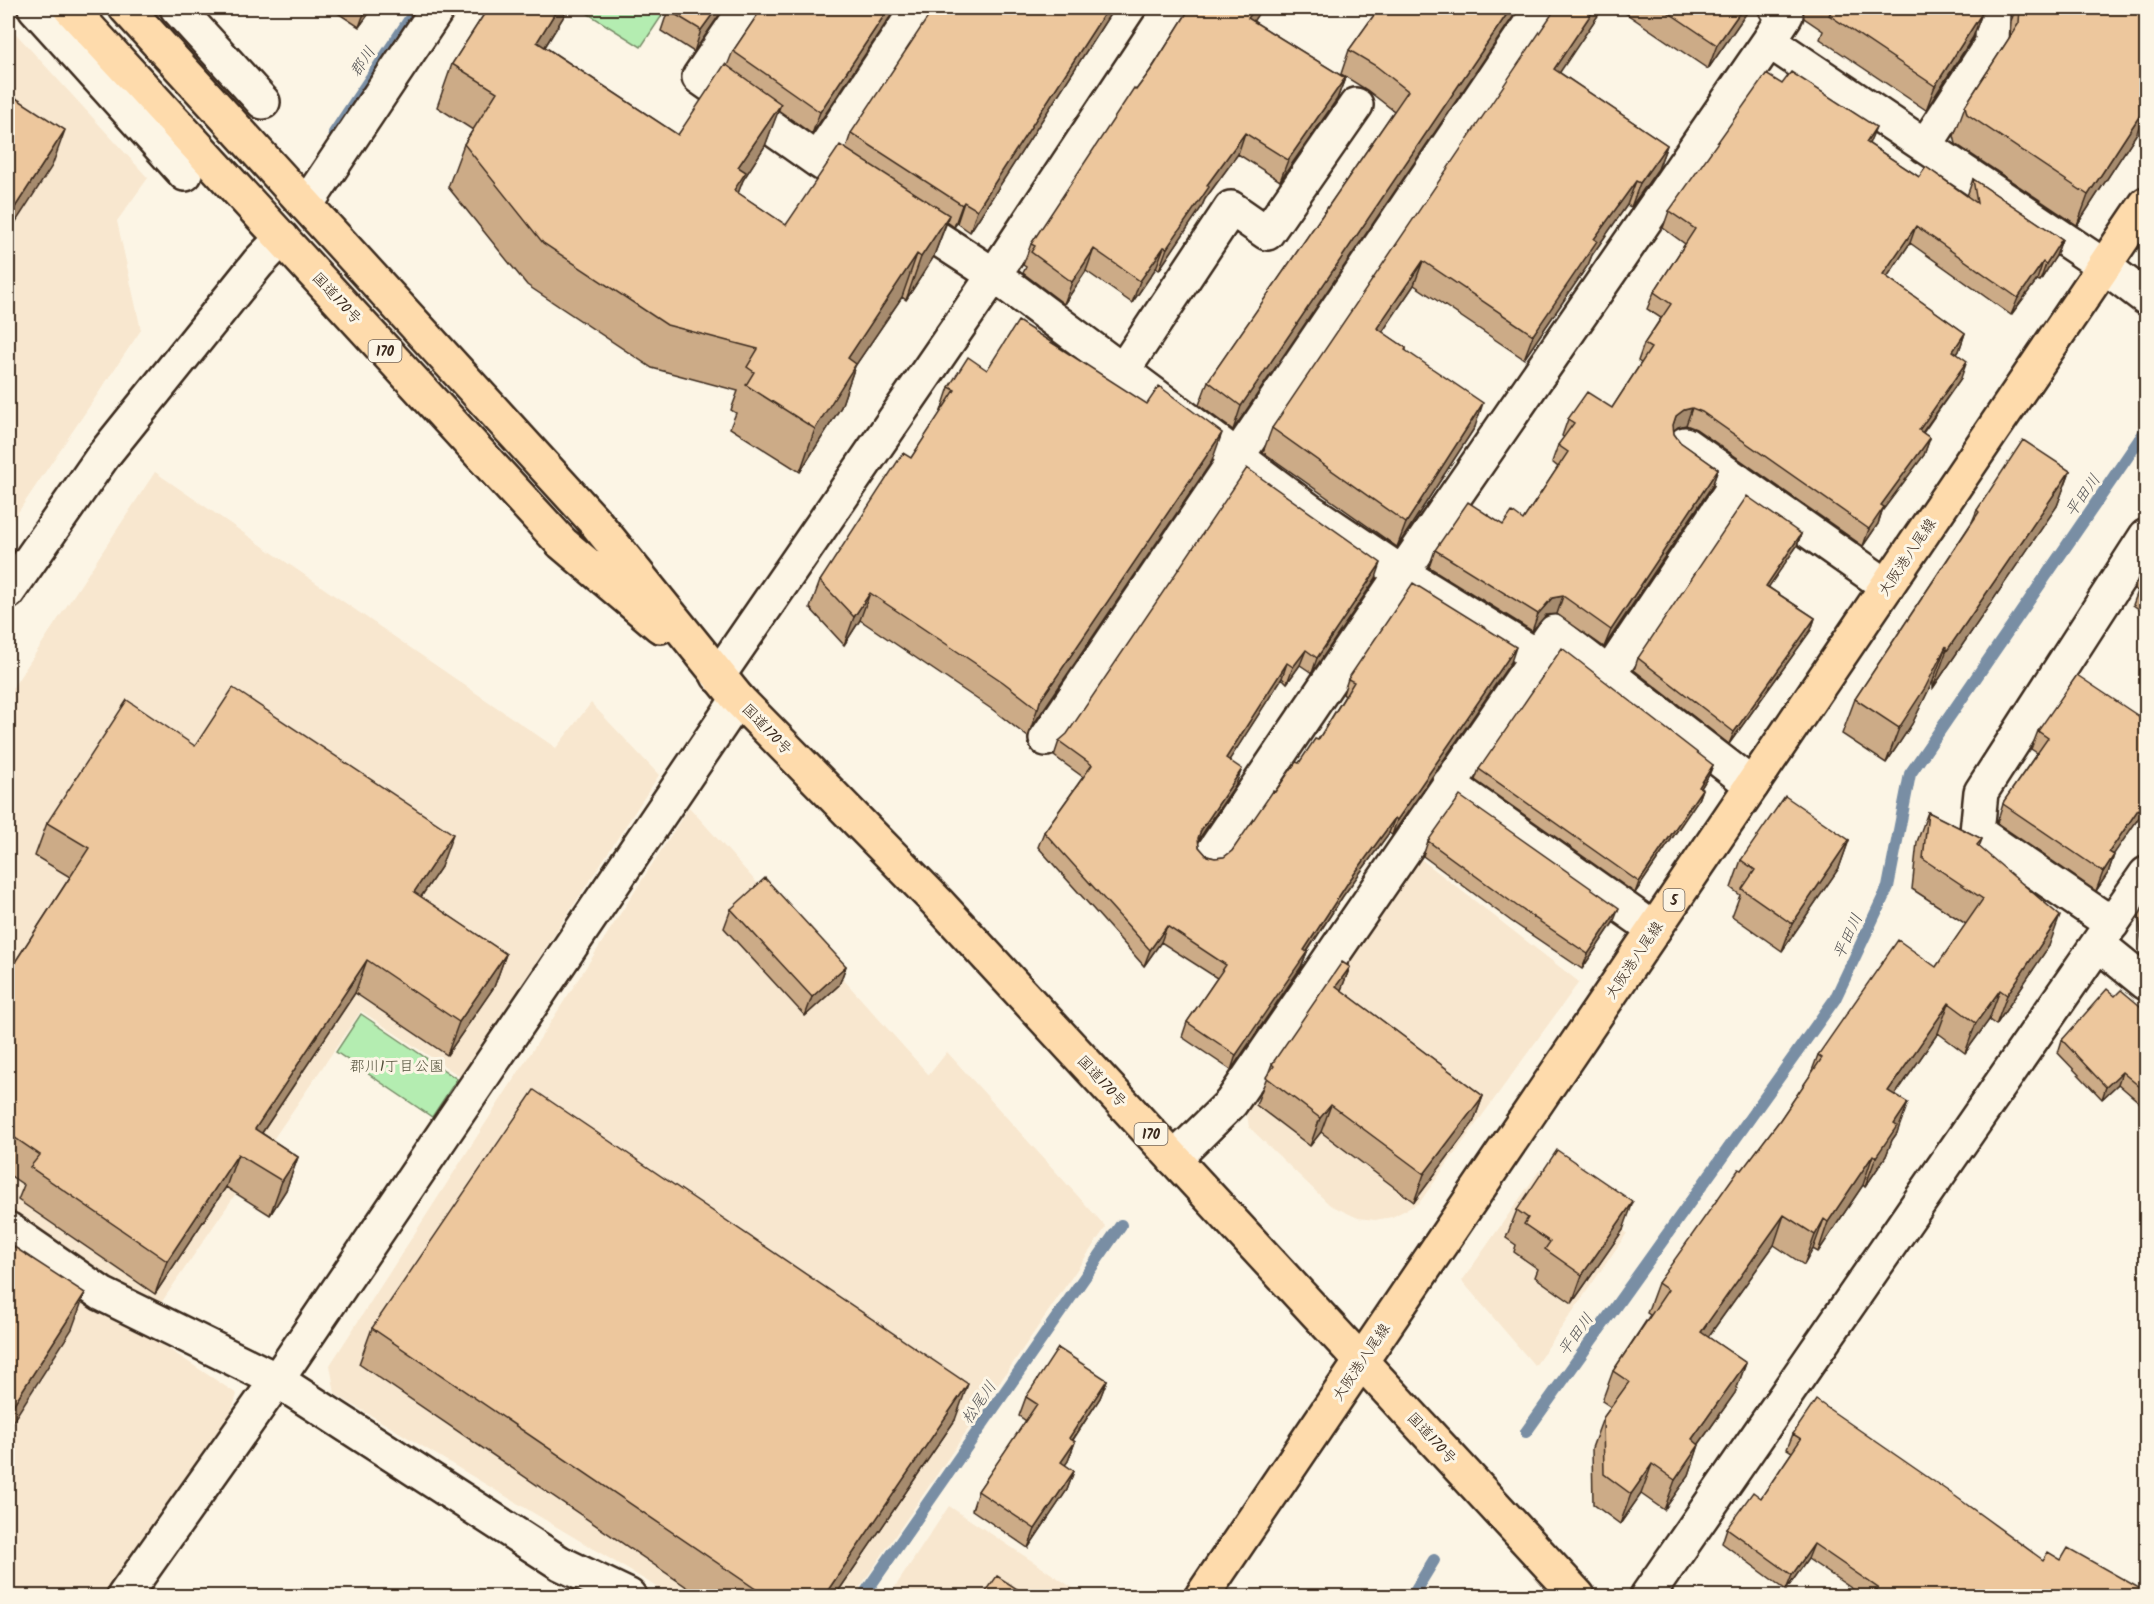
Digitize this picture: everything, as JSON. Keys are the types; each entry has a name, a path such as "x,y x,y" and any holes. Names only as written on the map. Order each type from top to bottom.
{"main road":[{"name":"国道170号","path":"70,8 562,543 728,687 937,903 1578,1596"},
{"name":"国道170号","path":"126,8 596,523 728,687"},
{"name":"大阪港八尾線","path":"1202,1596 2146,204"}],"street":[{"path":"35,8 185,174"},
{"path":"177,8 263,102"},
{"path":"306,205 438,8"},
{"path":"746,8 699,78 817,160 994,275 1235,456 1402,573 1537,656"},
{"path":"817,160 918,8"},
{"path":"124,1596 277,1380 994,275 1171,8"},
{"path":"1046,739 1235,456 1541,8"},
{"path":"1925,146 1992,43 1993,8"},
{"path":"1211,855 1781,18 1925,146 2104,266 2146,298"},
{"path":"1122,372 1231,208 1267,233 1356,105"},
{"path":"8,592 103,456 258,263 282,238"},
{"path":"1685,444 1887,586"},
{"path":"1609,674 1738,481"},
{"path":"2146,536 1981,792 1977,832 2105,934 2146,983"},
{"path":"1174,1159 1231,1103 1554,632 1752,785"},
{"path":"1449,784 1654,929"},
{"path":"1647,1596 2146,874"},
{"path":"8,1229 102,1294 277,1380 560,1563 629,1596"}],"shaded area":[{"path":"8,25 148,178 117,221 141,330 8,527"},
{"path":"155,472 556,748 591,703 659,775 461,1077 361,1011 161,1303 103,1280 8,1210 8,695"},
{"path":"689,807 929,1075 947,1052 1106,1227 854,1596 669,1596 335,1394 330,1365"},
{"path":"1417,856 1579,982 1419,1203 1392,1217 1375,1220 1358,1218 1330,1205 1249,1127 1246,1108"},
{"path":"1539,1171 1627,1233 1535,1366 1462,1281"},
{"path":"8,1243 237,1394 232,1411 104,1596 8,1596"},
{"path":"949,1506 1085,1596 889,1596"}],"green space":[{"path":"579,8 667,8 641,47"},
{"name":"郡川1丁目公園","path":"361,1014 457,1079 432,1117 336,1052"}],"building":[{"path":"488,8 558,8 537,42 678,135 725,64 781,104 738,167 746,172 734,190 786,225 840,145 949,215 921,257 917,254 848,358 856,364 815,429 746,385 754,372 747,367 758,349 667,325 543,243 464,144 497,92 452,64"},
{"path":"670,8 717,8 701,30 668,10"},
{"path":"762,8 889,8 820,112 733,51"},
{"path":"934,8 1108,8 977,210 964,202 962,205 851,133"},
{"path":"1190,8 1256,8 1248,18 1345,78 1288,160 1245,133 1207,185 1209,187 1167,248 1164,247 1140,281 1094,249 1072,282 1031,252 1035,246 1031,244 1134,88 1136,90 1153,67"},
{"path":"1379,8 1511,8 1241,406 1208,381 1408,91 1376,66 1349,50"},
{"path":"1556,8 1595,8 1554,69 1667,145 1640,183 1636,181 1594,239 1597,241 1533,335 1423,261 1377,328 1483,403 1406,523 1272,428"},
{"path":"1662,8 1743,8 1717,45"},
{"path":"1834,8 1982,8 1982,13 1935,86 1829,15"},
{"path":"2020,8 2146,8 2146,87 2139,97 2146,102 2146,106 2088,195 1967,114 1965,106 2019,23"},
{"path":"1791,72 1876,127 1866,142 1919,177 1926,167 1977,203 1973,179 2062,239 2046,264 2043,262 2018,298 1916,226 1883,274 1965,333 1953,351 1967,361 1919,430 1930,438 1881,505 1884,507 1869,529 1702,412 1692,408 1684,410 1676,416 1673,425 1674,434 1680,442 1718,469 1611,630 1563,596 1552,598 1538,614 1435,550 1468,502 1503,525 1512,512 1523,520 1568,452 1558,445 1574,423 1568,419 1587,392 1612,408 1651,348 1644,344 1671,304 1654,292 1695,229 1669,211 1766,74 1782,84"},
{"path":"8,93 65,130 8,218"},
{"path":"1018,321 1147,404 1159,386 1222,433 1040,701 1038,709 1003,682 870,593 854,617 820,581 903,453 911,458 955,390 949,387 968,357 987,370"},
{"path":"2023,440 2070,471 1946,652 1946,646 1925,688 1899,728 1855,699 1979,512 1977,510"},
{"path":"1247,468 1381,563 1317,658 1306,650 1293,667 1287,663 1226,758 1242,769 1201,830 1198,838 1199,847 1207,856 1224,857 1232,851 1273,791 1275,792 1296,762 1299,763 1315,739 1318,740 1354,682 1348,679 1413,583 1516,647 1397,820 1395,818 1349,881 1304,950 1307,952 1236,1055 1187,1022 1226,965 1167,926 1150,950 1044,832 1092,765 1059,741 1067,734"},
{"path":"1747,496 1801,534 1766,586 1815,618 1734,732 1638,658"},
{"path":"2146,562 2146,574 2141,570"},
{"path":"2146,576 2146,591 2140,587"},
{"path":"1562,648 1713,765 1699,787 1702,789 1639,882 1479,769"},
{"path":"2077,675 2143,719 2146,714 2146,798 2109,852 2114,855 2103,872 2003,804 2048,738 2038,731"},
{"path":"233,688 453,834 414,892 506,954 459,1022 367,960 255,1129 298,1157 282,1181 238,1154 167,1261 30,1167 40,1155 8,1133 8,973 89,848 47,823 127,700 195,746"},
{"path":"1460,796 1619,908 1588,954 1428,841"},
{"path":"1785,796 1849,840 1792,924 1742,889 1755,870 1741,860"},
{"path":"1928,812 1982,839 1977,845 2060,916 2007,995 2000,990 1976,1023 1949,1003 1888,1091 1908,1103 1894,1124 1897,1126 1876,1157 1873,1155 1828,1222 1824,1219 1815,1235 1784,1215 1701,1332 1746,1363 1692,1439 1699,1445 1675,1480 1652,1464 1631,1494 1604,1474 1603,1418 1629,1382 1613,1371 1668,1290 1658,1283 1739,1169 1742,1170 1780,1120 1822,1058 1818,1055 1898,940 1936,967 1983,899 1923,859"},
{"path":"765,878 846,966 812,997 731,909"},
{"path":"1342,962 1350,967 1336,986 1483,1096 1424,1174 1331,1105 1320,1118 1266,1077 1274,1066 1272,1064"},
{"path":"2107,989 2115,996 2121,990 2146,1011 2146,1092 2122,1072 2106,1087 2062,1040"},
{"path":"534,1090 968,1384 824,1596 766,1596 372,1328"},
{"path":"1557,1150 1633,1202 1582,1275 1545,1249 1550,1242 1524,1224 1528,1218 1517,1210"},
{"path":"8,1243 85,1293 8,1413"},
{"path":"1058,1348 1107,1380 1069,1438 1075,1442 1061,1462 1074,1471 1035,1529 978,1491 1037,1404 1026,1397"},
{"path":"1816,1400 2043,1560 2048,1552 2061,1560 2068,1548 2146,1592 2146,1596 1872,1596 1878,1588 1814,1544 1792,1575 1727,1528 1753,1492 1761,1498 1801,1439 1793,1434"},
{"path":"997,1576 1028,1596 983,1596"}],"waterway":[{"name":"郡川","path":"334,133 417,8"},
{"name":"平田川","path":"1526,1432 1835,999 1888,887 1910,774 2146,430"},
{"name":"松尾川","path":"863,1596 1121,1225"},
{"name":"平田川","path":"1412,1596 1434,1560"}]}
